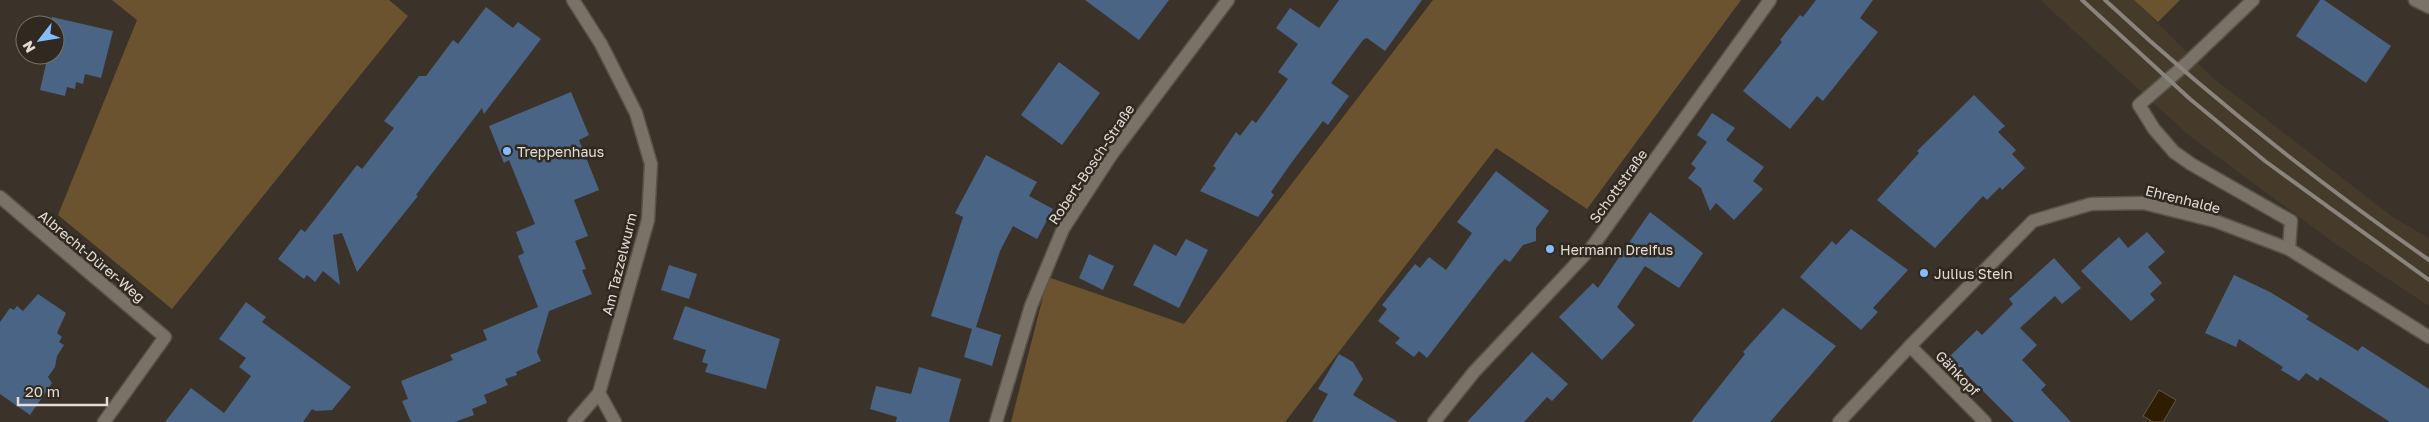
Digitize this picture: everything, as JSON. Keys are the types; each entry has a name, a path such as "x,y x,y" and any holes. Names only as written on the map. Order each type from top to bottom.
{"street":[{"name":"Am Tazzelwurm","path":"573,0 601,44 636,114 651,164 648,220 599,393 574,422"},
{"name":"Robert-Bosch-Straße","path":"996,422 1031,306 1063,229 1112,154 1228,0"},
{"name":"Schottstraße","path":"1434,422 1474,372 1592,247 1770,0"},
{"path":"2253,0 2186,64 2138,105 2154,129 2174,152 2291,221 2289,248"},
{"path":"2415,0 2429,7"},
{"name":"Albrecht-Dürer-Weg","path":"0,197 165,337 104,422"},
{"name":"Ehrenhalde","path":"1839,422 1910,346 2033,222 2091,204 2144,203 2215,221 2289,248 2429,337"},
{"name":"Gähkopf","path":"1910,346 1985,422"},
{"path":"599,393 615,422"}],"shaded area":[{"path":"112,0 389,0 408,16 172,309 58,215 137,20"},
{"path":"1433,0 1741,0 1587,209 1496,148 1285,422 1011,422 1048,277 1184,324"},
{"path":"2040,0 2134,0 2213,78 2394,218 2429,238 2429,306 2337,245 2191,137"},
{"path":"2134,0 2180,0 2158,22"},
{"path":"2159,390 2176,400 2163,422 2153,422 2143,416"}],"building":[{"path":"1085,0 1169,0 1139,40"},
{"path":"1339,0 1422,0 1385,51 1367,38 1363,40 1331,83 1349,96 1328,125 1323,121 1292,162 1271,192 1274,195 1258,217 1200,191 1216,168 1213,166 1236,132 1240,136 1252,120 1256,123 1288,79 1278,72 1298,44 1276,28 1290,8 1319,28"},
{"path":"1816,0 1873,0 1860,18 1878,32 1823,101 1817,96 1790,129 1743,91 1782,42 1780,40 1800,15 1803,17"},
{"path":"2320,0 2324,0 2391,46 2366,83 2296,36"},
{"path":"486,7 513,28 518,22 541,39 484,114 482,108 416,195 418,196 357,272 342,233 333,235 340,285 323,271 315,282 307,275 304,279 278,259 301,229 305,232 357,165 362,169 394,128 384,121 419,76 426,76 453,40 458,44"},
{"path":"65,20 113,31 101,78 85,74 83,84 76,82 75,89 67,87 65,96 40,90 46,65 65,65"},
{"path":"1059,62 1100,93 1062,145 1021,115"},
{"path":"571,92 589,135 579,140 599,190 574,200 588,236 575,241 586,269 582,270 592,294 549,311 537,352 541,361 516,372 517,375 505,379 508,385 484,395 487,403 472,409 474,415 455,422 411,422 402,401 408,399 401,381 453,360 450,355 487,340 483,330 538,307 518,256 524,253 516,232 535,224 509,160 504,163 489,126"},
{"path":"1974,95 2005,126 1998,132 2016,150 2012,154 2025,168 2002,190 2000,187 1987,200 1983,196 1935,248 1877,200 1919,153 1917,151"},
{"path":"1712,113 1735,128 1726,140 1764,167 1753,181 1763,189 1734,220 1716,203 1710,211 1701,188 1688,178 1696,168 1691,164 1707,142 1697,135"},
{"path":"986,155 1037,182 1029,196 1053,209 1037,239 1013,226 1000,251 976,327 1001,335 992,366 964,357 972,329 931,316 963,217 955,213"},
{"path":"1496,171 1549,211 1536,228 1536,241 1523,245 1510,262 1505,259 1498,266 1427,358 1419,351 1414,357 1395,343 1400,338 1378,321 1387,309 1382,305 1415,264 1420,268 1429,257 1446,270 1472,233 1457,222"},
{"path":"1650,212 1703,253 1679,288 1645,266 1617,307 1635,325 1602,360 1559,317 1593,283 1598,288"},
{"path":"1851,229 1908,270 1873,308 1878,312 1861,330 1800,277 1832,241 1836,245"},
{"path":"2147,232 2165,252 2148,267 2162,283 2150,294 2155,300 2131,321 2081,271 2119,237 2128,248"},
{"path":"1186,239 1208,250 1179,308 1133,285 1154,244 1176,256"},
{"path":"1089,254 1114,266 1103,290 1079,278"},
{"path":"2054,258 2081,288 2062,304 2055,296 2020,328 2037,345 2022,360 2046,385 2041,390 2071,422 2014,422 1949,357 1977,330 1982,335 2013,304 2009,299"},
{"path":"669,265 697,274 689,299 661,290"},
{"path":"2234,275 2270,292 2309,316 2306,319 2358,351 2362,346 2429,389 2429,422 2390,422 2320,377 2318,381 2306,373 2299,381 2281,370 2283,367 2239,339 2236,347 2205,333"},
{"path":"38,294 66,313 57,333 62,337 59,342 64,345 57,356 55,367 48,377 52,383 30,415 0,394 0,322 10,308 14,310 17,306 23,311"},
{"path":"246,302 266,317 262,322 351,387 332,410 316,411 312,409 303,422 165,422 191,388 224,413 251,376 239,367 246,358 219,339"},
{"path":"685,306 780,339 766,389 705,372 708,364 702,362 706,350 673,339"},
{"path":"1783,308 1836,346 1770,422 1691,422 1745,354 1743,352"},
{"path":"1532,352 1568,384 1552,401 1547,397 1524,422 1467,422"},
{"path":"1339,354 1353,362 1363,379 1353,395 1398,422 1312,422 1328,394 1318,389"},
{"path":"919,367 961,379 949,422 896,422 897,417 870,409 876,386 911,394"}],"railway":[{"path":"2082,0 2190,99 2265,161 2429,280"},
{"path":"2105,0 2182,69 2262,136 2429,260"}],"place":[{"name":"Treppenhaus","path":"507,151"},
{"name":"Hermann Dreifus","path":"1550,249"},
{"name":"Julius Stein","path":"1924,273"}]}
